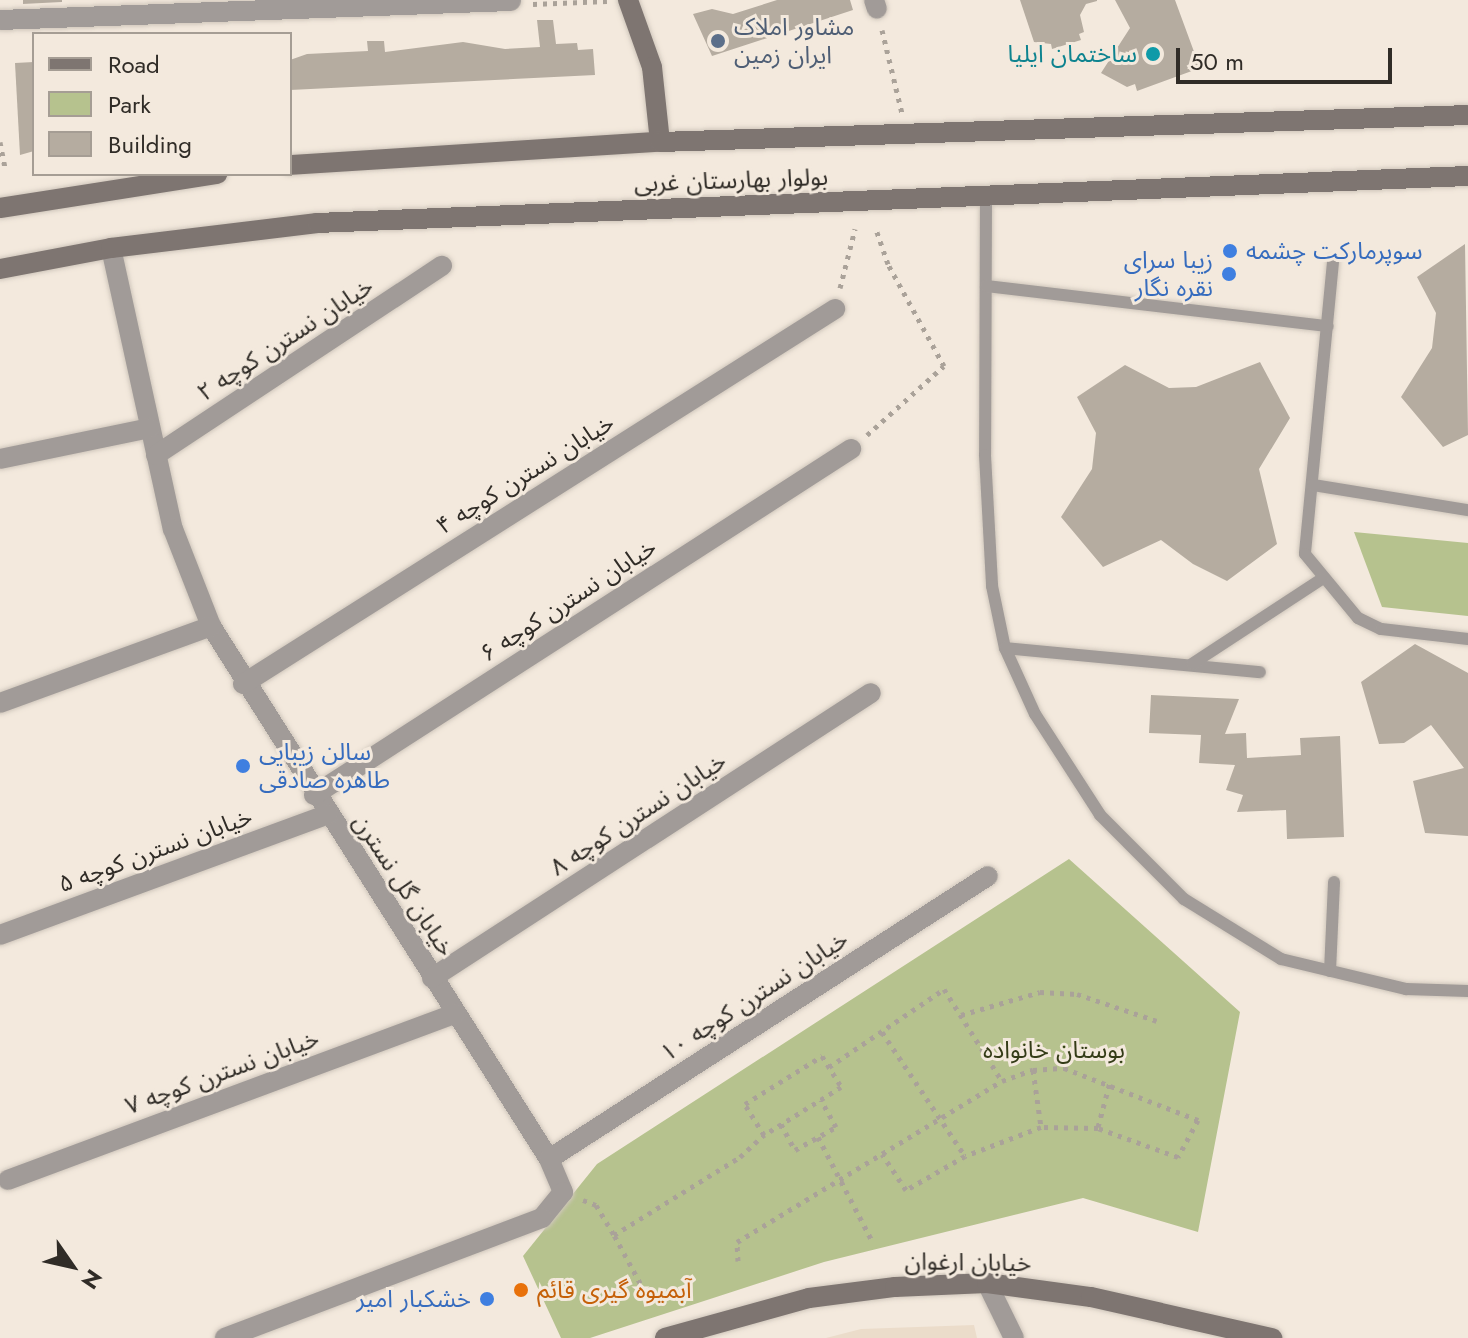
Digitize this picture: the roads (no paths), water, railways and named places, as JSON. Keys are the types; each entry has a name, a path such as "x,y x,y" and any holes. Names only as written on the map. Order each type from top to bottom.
{"street":[{"path":"628,0 652,67 660,142"},
{"path":"0,20 511,1"},
{"name":"بولوار بهارستان غربی","path":"292,165 660,142 1468,115"},
{"path":"0,208 204,176"},
{"name":"بولوار بهارستان غربی","path":"0,269 111,248 317,223 1468,176"},
{"name":"خیابان گل نسترن","path":"111,248 173,529 211,626 243,684 549,1159 563,1192 542,1218 225,1338"},
{"name":"خیابان نسترن کوچه ۲","path":"156,455 442,266"},
{"name":"خیابان نسترن کوچه ۴","path":"243,684 835,309"},
{"path":"0,459 150,428"},
{"name":"خیابان نسترن کوچه ۶","path":"314,795 851,449"},
{"path":"0,703 211,626"},
{"name":"خیابان نسترن کوچه ۸","path":"432,978 871,693"},
{"name":"خیابان نسترن کوچه ۵","path":"0,935 328,814"},
{"name":"خیابان نسترن کوچه ۱۰","path":"549,1159 988,876"},
{"name":"خیابان نسترن کوچه ۷","path":"8,1180 455,1014"},
{"path":"987,1283 1014,1338"},
{"name":"خیابان ارغوان","path":"665,1338 809,1298 895,1287 987,1283 1091,1297 1272,1338"}],"lane":[{"path":"986,195 985,455 992,586 1005,648 1035,714 1100,815 1184,899 1281,959 1406,989 1468,991"},
{"path":"1333,262 1305,554 1322,579 1358,618 1381,629 1468,639"},
{"path":"986,286 1328,326"},
{"path":"1313,485 1468,510"},
{"path":"1192,664 1322,579"},
{"path":"1005,648 1260,672"},
{"path":"1330,971 1334,882"}],"place":[{"name":"مشاور املاک ایران زمین","path":"718,41"},
{"name":"ساختمان ایلیا","path":"1153,54"},
{"name":"سوپرمارکت چشمه","path":"1230,251"},
{"name":"زیبا سرای نقره نگار","path":"1229,274"},
{"name":"سالن زیبایی طاهره صادقی","path":"243,766"},
{"name":"آبمیوه گیری قائم","path":"521,1290"},
{"name":"خشکبار امیر","path":"487,1299"}],"park label":[{"name":"بوستان خانواده","path":"1054,1050"}]}
